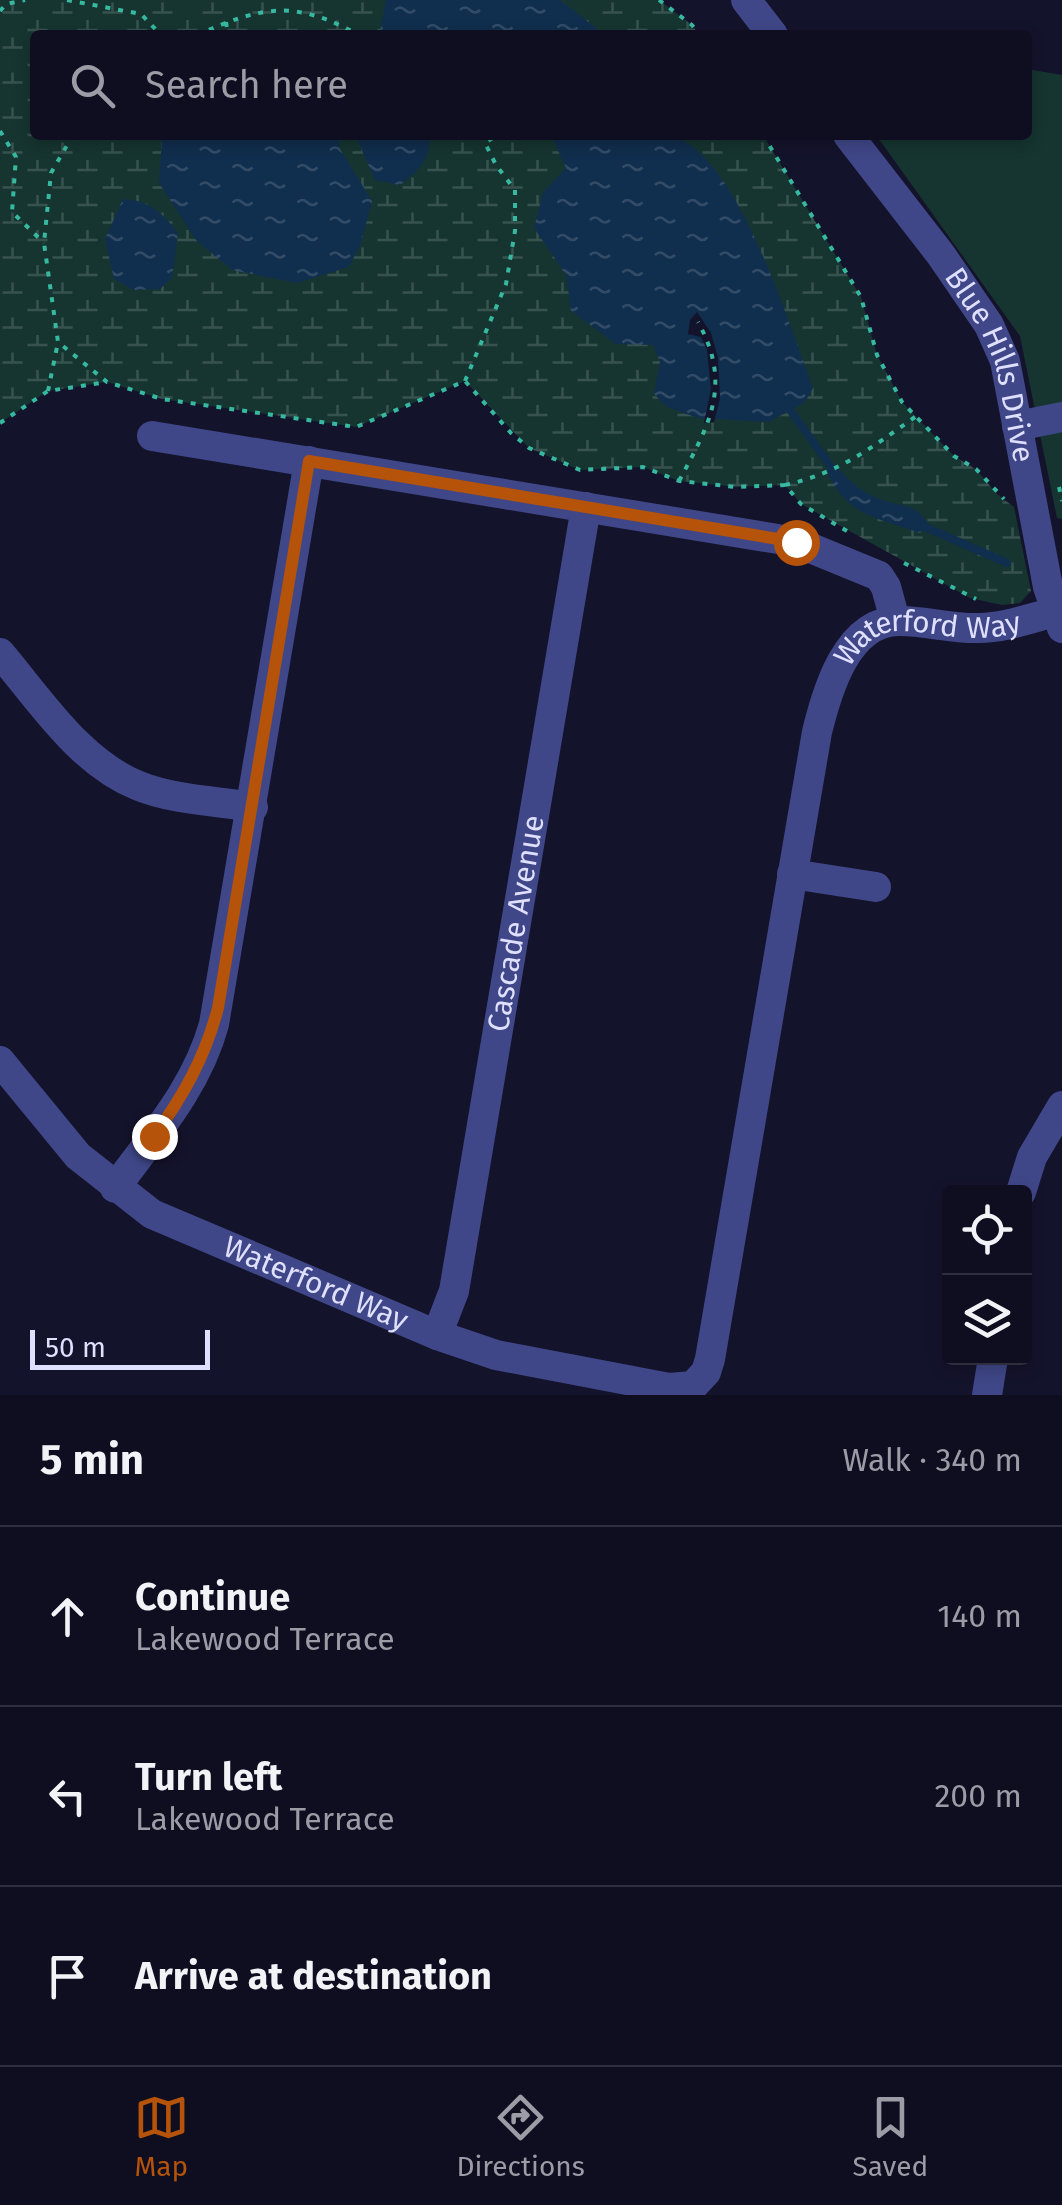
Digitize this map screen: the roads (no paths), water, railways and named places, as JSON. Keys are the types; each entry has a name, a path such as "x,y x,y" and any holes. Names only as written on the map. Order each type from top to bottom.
{"street":[{"path":"746,0 769,30"},
{"name":"Blue Hills Drive","path":"852,140 941,255 988,325 1005,361 1059,620"},
{"path":"1017,426 1062,417"},
{"path":"152,436 796,542 880,576 895,620"},
{"path":"115,1188 180,1099 210,1038 253,807 309,461"},
{"name":"Cascade Avenue","path":"438,1335 454,1291 586,507"},
{"name":"Waterford Way","path":"0,1061 63,1140 115,1188 140,1207 182,1228 438,1335 513,1360 694,1390 710,1360 816,732 830,687 849,652 864,635 895,620 983,628 1059,620"},
{"path":"0,654 80,747 107,770 154,792 253,807"},
{"path":"792,874 876,887"},
{"path":"1024,1185 1032,1158 1062,1106"},
{"path":"987,1395 992,1365"}],"water":[{"path":"386,0 560,0 599,30 380,30"},
{"path":"162,140 339,140 340,149 372,201 361,243 349,267 297,283 232,270 196,240 159,183"},
{"path":"357,140 429,140 422,164 400,185 375,180"},
{"path":"553,140 678,140 692,146 716,170 757,243 813,388 805,402 769,422 698,418 667,407 654,394 660,362 653,345 616,344 571,311 566,275 534,228 543,193 566,168"},
{"path":"123,199 155,209 178,233 172,278 160,289 133,290 114,279 105,239"},
{"path":"837,466 869,494 916,511 927,521 920,533 853,506 826,470"}],"waterway":[{"path":"790,410 832,468"},
{"path":"923,526 1007,563"}]}
